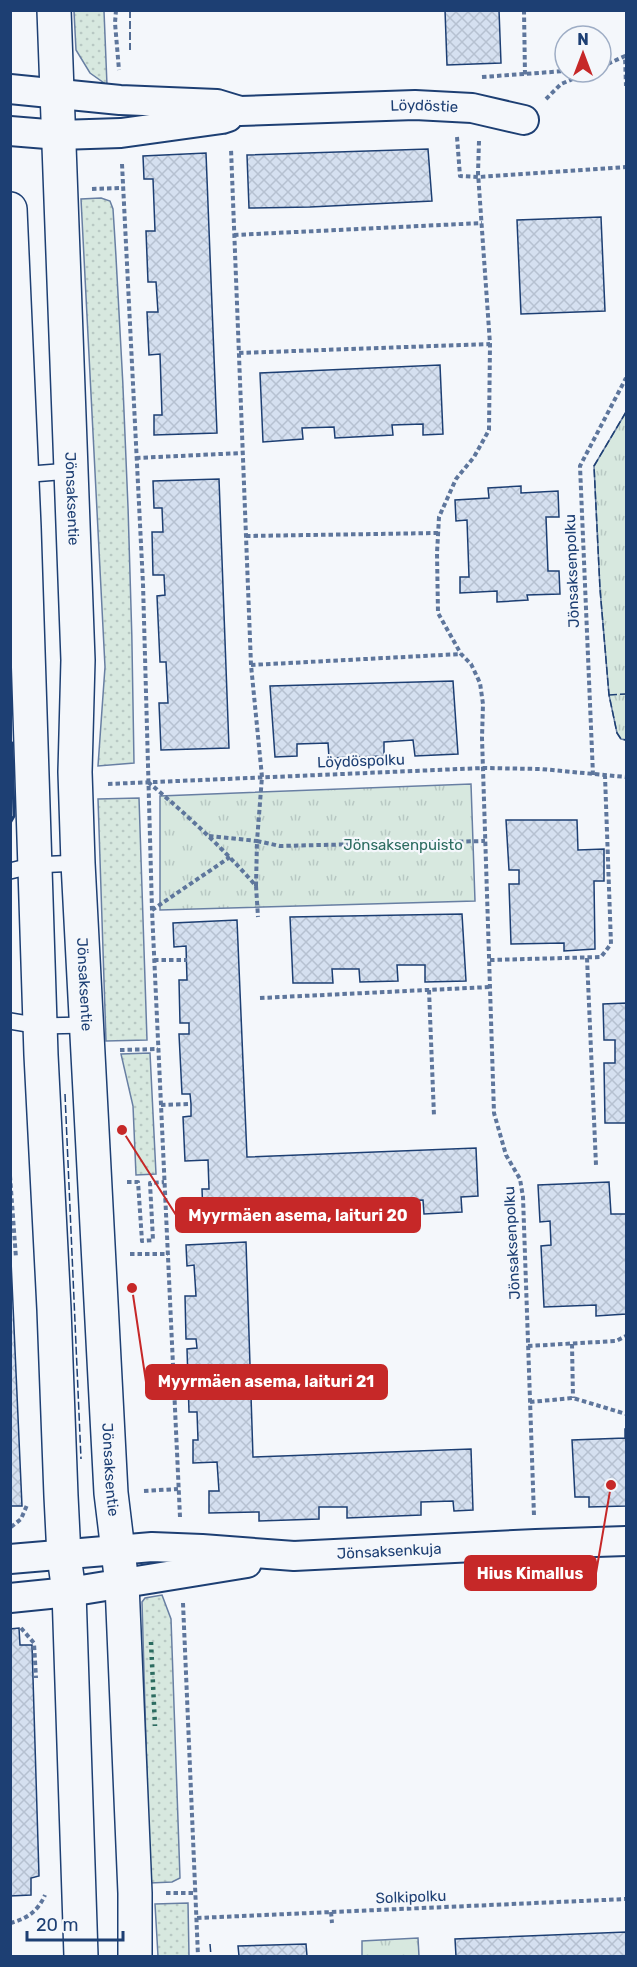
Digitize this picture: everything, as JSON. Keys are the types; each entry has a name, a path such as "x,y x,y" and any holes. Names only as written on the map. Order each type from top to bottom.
{"main road":[{"name":"Jönsaksentie","path":"54,10 78,660 75,772 78,863 111,1493 122,1584 135,1893 135,1956"},
{"path":"10,209 25,1023 64,1556 69,1592 81,1956"}],"street":[{"name":"Löydöstie","path":"10,89 120,100 217,104 240,111 415,105 472,108 524,120"},
{"name":"Löydöstie","path":"10,130 59,135 121,133 222,119 240,111"},
{"name":"Jönsaksenkuja","path":"10,1598 122,1584 181,1561 627,1541"},
{"name":"Jönsaksenkuja","path":"10,1559 152,1547 181,1561"}],"lane":[{"path":"16,475 70,471"},
{"path":"23,868 78,863"},
{"path":"25,1023 87,1025"}],"path":[{"path":"116,10 120,100"},
{"path":"524,10 525,75"},
{"path":"626,56 627,86"},
{"path":"524,120 561,84"},
{"name":"Jönsaksenpolku","path":"480,111 479,177 490,344 489,430 474,457 456,479 439,517 438,613 461,654 471,664 480,683 483,704 482,738 494,1113 507,1155 520,1179 523,1197 536,1544"},
{"path":"456,127 460,176 479,177 627,167"},
{"path":"121,133 143,584 154,960 198,1956"},
{"path":"230,144 251,665 262,777 257,841 258,917"},
{"path":"234,235 482,223"},
{"path":"239,353 490,344"},
{"name":"Jönsaksenpolku","path":"593,775 580,465 627,378"},
{"path":"136,458 242,453"},
{"path":"246,536 438,533"},
{"path":"251,665 461,654"},
{"name":"Löydöspolku","path":"106,784 483,768 541,769 627,777"},
{"path":"490,960 601,957 611,944 605,776"},
{"path":"148,782 192,819 256,886"},
{"path":"209,836 280,846 485,841"},
{"path":"152,910 230,857"},
{"path":"587,958 596,1165"},
{"path":"154,960 187,960"},
{"path":"260,998 490,987"},
{"path":"429,990 434,1116"},
{"path":"110,1051 158,1049"},
{"path":"161,1105 191,1104"},
{"path":"126,1182 138,1182 142,1241 153,1240 150,1183 164,1182"},
{"path":"129,1254 168,1254"},
{"path":"528,1346 616,1341 627,1336"},
{"path":"572,1344 573,1398"},
{"path":"530,1402 573,1398 627,1414"},
{"path":"139,1491 178,1489"},
{"path":"10,1527 21,1519 30,1498"},
{"path":"10,1923 27,1918 40,1906 45,1895"},
{"name":"Solkipolku","path":"197,1918 627,1899"},
{"path":"332,1912 332,1923"}],"green space":[{"path":"74,11 104,11 107,85 90,73 76,50"},
{"path":"101,198 110,201 113,209 130,555 134,763 98,766 105,667 81,199"},
{"path":"626,412 626,740 621,739 617,733 609,695 600,589 594,466"},
{"name":"Jönsaksenpuisto","path":"471,784 475,901 160,910 160,796"},
{"path":"139,798 147,1040 106,1041 98,799"},
{"path":"150,1053 156,1174 136,1175 133,1106 121,1054"},
{"path":"162,1595 171,1619 180,1878 172,1882 150,1883 142,1602 145,1598"},
{"path":"188,1903 189,1956 158,1956 155,1904"},
{"path":"418,1938 419,1956 362,1956 362,1941"}],"building":[{"path":"445,10 499,10 501,63 447,65"},
{"path":"428,149 432,201 249,208 247,155"},
{"path":"206,153 217,433 154,435 154,415 162,415 160,354 149,355 147,312 158,312 156,282 148,282 146,231 155,231 153,179 144,179 143,156"},
{"path":"601,217 605,311 521,314 517,220"},
{"path":"440,365 443,434 423,435 423,424 392,425 393,435 335,438 334,427 302,428 303,439 263,442 260,373"},
{"path":"219,479 229,748 161,750 159,703 168,703 166,662 160,662 157,596 165,595 164,575 153,575 152,532 163,532 162,508 154,508 153,481"},
{"path":"521,486 521,493 558,491 559,517 546,517 548,571 559,571 560,594 527,595 528,600 497,602 497,591 460,593 460,577 469,577 467,520 456,521 455,500 489,498 488,488"},
{"path":"453,681 458,754 415,756 413,740 384,742 384,756 329,758 328,743 297,744 297,756 275,757 270,686"},
{"path":"506,820 577,820 578,850 604,849 604,881 594,881 595,949 564,951 564,943 511,944 509,884 519,884 519,870 509,870"},
{"path":"462,914 466,981 425,982 425,965 397,965 398,981 360,982 359,969 332,969 333,983 293,983 290,917"},
{"path":"237,920 247,1157 476,1148 478,1196 461,1197 462,1212 424,1214 423,1200 395,1201 395,1215 335,1217 335,1204 311,1205 312,1217 253,1220 253,1212 203,1214 202,1189 209,1189 208,1160 185,1161 183,1117 191,1116 191,1104 190,1094 182,1094 179,1034 189,1034 189,1023 180,1023 179,980 187,980 186,946 174,947 173,923"},
{"path":"626,1003 626,1123 605,1123 604,1063 615,1063 615,1040 604,1040 603,1004"},
{"path":"609,1182 611,1214 626,1214 626,1314 596,1316 596,1305 544,1307 541,1246 551,1245 550,1221 540,1222 538,1185"},
{"path":"10,1238 22,1506 10,1506"},
{"path":"246,1242 253,1457 471,1449 473,1510 454,1511 453,1501 421,1502 421,1515 347,1518 347,1507 319,1507 319,1519 259,1521 259,1512 209,1513 209,1491 219,1491 217,1462 193,1463 193,1440 198,1440 197,1412 189,1412 187,1349 197,1348 196,1339 186,1339 185,1296 196,1296 194,1265 187,1266 186,1245"},
{"path":"625,1429 626,1506 589,1507 589,1497 575,1497 572,1440 625,1438"},
{"path":"19,1628 20,1645 32,1645 39,1876 31,1878 31,1895 10,1896 10,1629"},
{"path":"626,1932 626,1956 456,1956 455,1939"},
{"path":"306,1944 307,1956 239,1956 238,1946"}],"hedge":[{"path":"151,1642 155,1726"}],"fence":[{"path":"130,10 130,50"},
{"path":"626,412 594,466 600,589 609,695 617,733 621,739 626,740"},
{"path":"609,695 626,694"},
{"path":"65,1094 81,1459"},
{"path":"210,1944 211,1956"}],"wall":[{"path":"10,823 14,816 12,743"}],"place":[{"name":"Myyrmäen asema, laituri 20","path":"122,1130"},
{"name":"Myyrmäen asema, laituri 21","path":"132,1288"},
{"name":"Hius Kimallus","path":"611,1485"}]}
